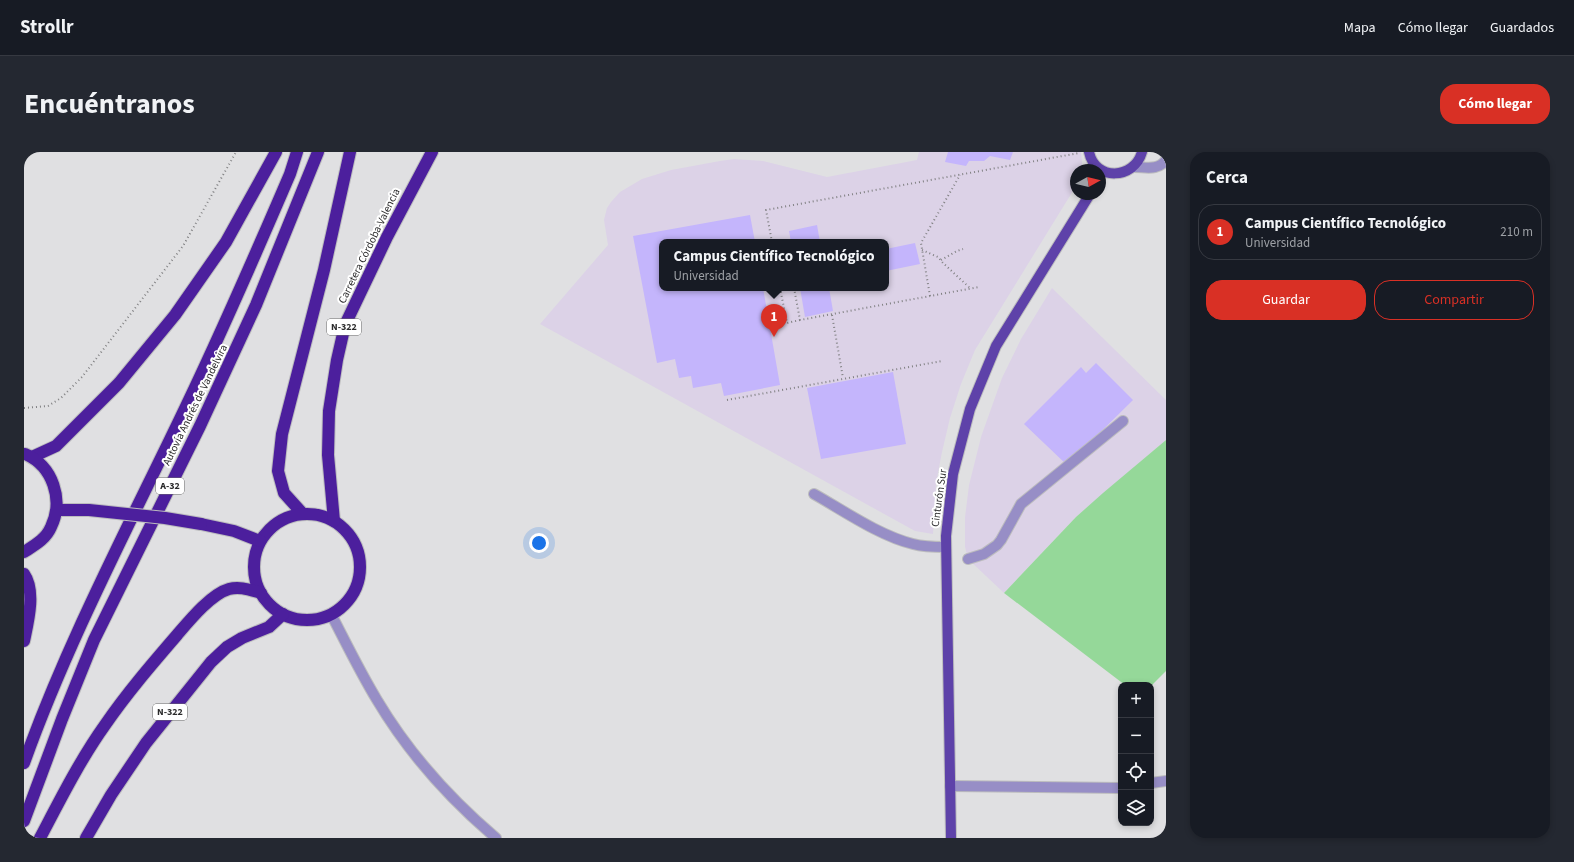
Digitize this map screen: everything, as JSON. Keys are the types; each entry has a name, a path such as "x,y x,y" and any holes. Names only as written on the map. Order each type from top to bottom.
{"highway":[{"path":"28,455 56,446 120,383 175,315 226,242 276,152"},
{"name":"Autovía Andrés de Vandelvira","path":"24,763 42,714 79,628 230,313 290,174 297,152"},
{"name":"Autovía Andrés de Vandelvira","path":"24,821 62,719 94,640 200,426 256,305 318,152"},
{"path":"303,514 284,493 278,471 282,434 324,270 350,152"},
{"name":"Carretera Córdoba-Valencia","path":"334,521 328,455 329,411 337,360 345,325 387,237 432,152"},
{"path":"24,552 40,542 51,528 57,510 57,495 52,480 44,467 28,455"},
{"path":"57,510 89,510 165,518 234,531 260,541"},
{"path":"314,514 334,521 345,530 353,541 358,554 360,568 357,582 351,595 343,605 331,614 320,618 307,620 283,614 271,605 261,594 256,581 254,568 260,541 278,522 290,516 314,514"},
{"path":"24,574 29,589 30,609 30,616 24,641"},
{"path":"40,838 69,784 104,725 148,668 196,612 228,589 242,588 261,594"},
{"name":"N-322","path":"86,838 111,795 146,743 178,701 211,662 227,647 242,638 269,627 283,614"}],"main road":[{"path":"1089,152 1094,164"},
{"path":"1106,173 1118,174 1127,171 1139,160 1142,152"},
{"name":"Cinturón Sur","path":"951,838 946,536 953,474 970,409 996,346 1086,200"}],"street":[{"path":"1134,166 1154,168 1163,164 1166,160"},
{"path":"968,560 984,554 997,545 1021,504 1123,421"},
{"path":"814,494 880,532 902,541 925,546 946,547"},
{"path":"331,614 353,658 378,701 408,745 443,787 496,838"},
{"path":"1154,783 1166,781"},
{"path":"950,786 1118,788"}],"path":[{"path":"24,408 48,406 61,398 82,377 183,246 236,152"},
{"path":"771,239 766,210 1083,152"},
{"path":"930,296 921,243 960,175"},
{"path":"940,260 963,249"},
{"path":"922,250 938,258 971,289"},
{"path":"781,291 787,323 979,287"},
{"path":"795,291 800,320"},
{"path":"832,315 843,378"},
{"path":"727,400 942,361"}],"shaded area":[{"path":"919,152 1081,152 1082,164 1070,164 1070,196 975,350 961,384 950,418 936,483 933,534 915,531 540,324 608,245 604,220 607,208 620,192 642,179 671,170 734,159 763,161 827,177 917,160"},
{"path":"1052,288 1166,400 1166,440 1076,517 1004,593 968,559 965,547 965,517 969,485 981,437 1002,378 1021,339"}],"green space":[{"path":"1166,440 1166,671 1154,683 1121,682 1004,593 1076,517"}],"building":[{"path":"948,152 1013,152 1010,160 990,156 984,161 969,161 966,166 945,162"},
{"path":"750,215 754,239 659,239 659,291 764,291 780,385 724,396 721,383 693,388 691,376 679,378 675,359 657,363 633,236"},
{"path":"817,225 819,239 790,239 789,231"},
{"path":"915,243 920,264 889,270 889,248"},
{"path":"801,291 830,291 833,311 805,317"},
{"path":"1096,363 1133,400 1067,465 1024,424 1081,367 1086,373"},
{"path":"893,372 906,444 821,459 807,388"}],"place":[{"name":"Campus Científico Tecnológico","path":"774,337"}]}
